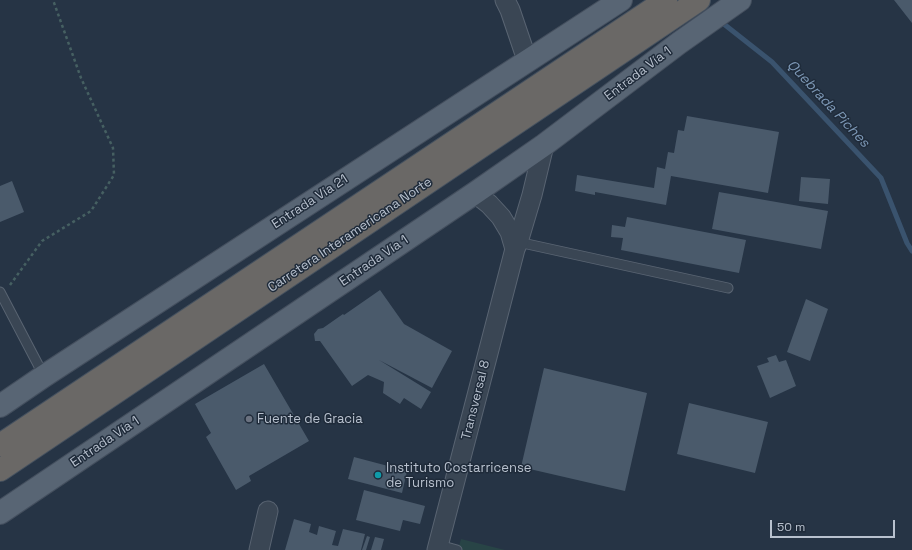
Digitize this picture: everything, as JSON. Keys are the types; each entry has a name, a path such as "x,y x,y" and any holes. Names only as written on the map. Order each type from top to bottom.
{"highway":[{"name":"Carretera Interamericana Norte","path":"0,445 666,0"},
{"name":"Carretera Interamericana Norte","path":"0,470 699,0"}],"main road":[{"name":"Entrada Vía 21","path":"0,406 527,60 621,0"},
{"name":"Entrada Vía 1","path":"0,513 475,193 544,145 679,43 740,0"}],"street":[{"path":"506,0 527,60"},
{"name":"Transversal 8","path":"438,547 516,245 532,195 544,145"},
{"path":"475,193 489,204 501,217 516,245"},
{"path":"259,550 268,511"}],"lane":[{"path":"516,245 728,288"},
{"path":"1,294 44,376"},
{"path":"438,547 457,550"}],"path":[{"path":"1,294 42,241 91,211 114,175 113,148 82,78 53,0"}],"green space":[{"path":"461,539 505,550 458,550"}],"building":[{"path":"894,0 912,0 912,23"},
{"path":"687,116 779,132 768,193 671,176 666,205 595,192 595,195 575,191 577,175 654,188 657,167 665,169 668,152 674,153 678,130 684,131"},
{"path":"801,177 830,179 828,204 799,201"},
{"path":"12,181 24,212 0,222 0,186"},
{"path":"719,192 828,211 821,249 712,229"},
{"path":"627,217 746,240 739,273 621,250 623,238 611,237 612,225 625,227"},
{"path":"380,290 404,324 452,351 432,388 379,360 431,392 421,409 404,398 400,404 383,393 384,382 368,375 352,386 320,341 315,341 314,334 318,329 323,328 343,314 344,315"},
{"path":"806,299 828,309 810,361 787,352"},
{"path":"776,355 779,362 786,360 796,386 770,398 757,366 769,362 767,358"},
{"name":"Fuente de Gracia","path":"264,364 309,441 249,476 251,481 236,490 206,437 211,433 195,404"},
{"path":"544,368 647,393 625,491 521,467"},
{"path":"689,403 768,422 755,473 677,454"},
{"name":"Instituto Costarricense de Turismo","path":"354,457 407,471 402,493 348,479"},
{"path":"364,490 425,506 420,524 403,520 400,531 356,520"},
{"path":"294,519 311,524 309,532 317,535 319,526 336,531 332,545 338,546 343,529 365,534 361,550 285,550"},
{"path":"367,536 370,537 366,550 362,550"},
{"path":"375,537 384,539 381,550 371,550"}],"waterway":[{"name":"Quebrada Piches","path":"720,21 772,62 881,178 907,243 912,251"}],"place":[{"name":"Fuente de Gracia","path":"249,419"},
{"name":"Instituto Costarricense de Turismo","path":"378,475"}]}
